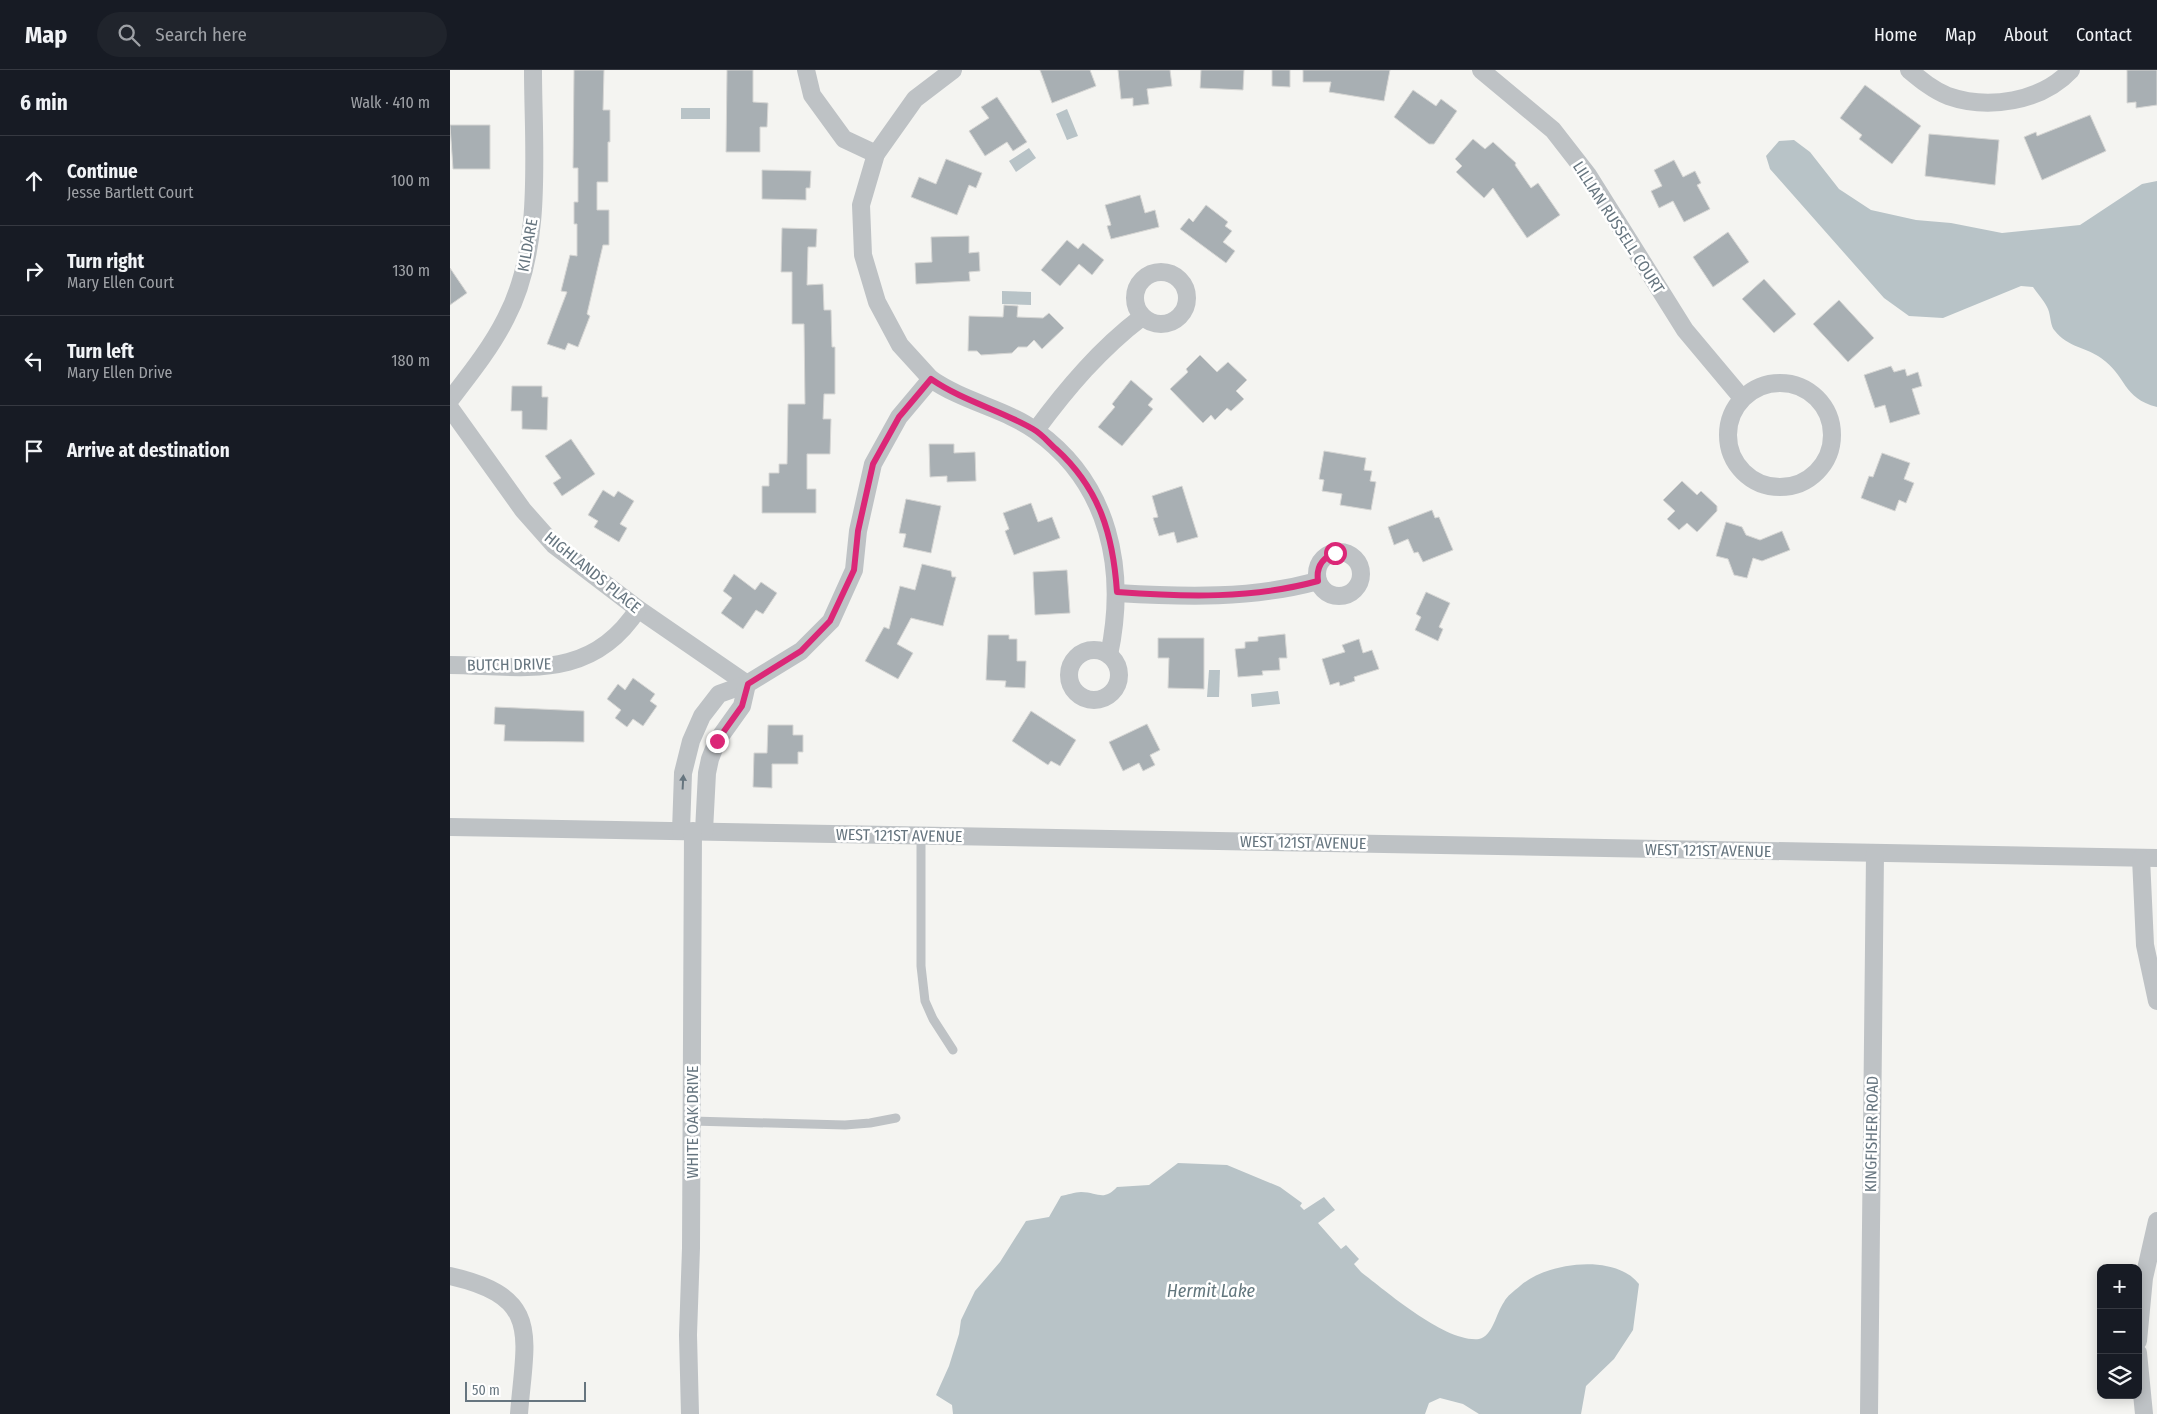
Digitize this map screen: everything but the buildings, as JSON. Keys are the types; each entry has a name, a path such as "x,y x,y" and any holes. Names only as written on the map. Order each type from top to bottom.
{"street":[{"name":"KILDARE","path":"450,400 484,354 507,317 530,244 533,217 533,70"},
{"path":"806,70 812,95 844,139 876,154"},
{"path":"953,70 915,99 876,154 861,205 863,255 877,302 900,345 931,379 957,396 1036,430 1068,460 1087,484 1101,510 1111,544 1117,592 1109,656"},
{"name":"LILLIAN RUSSELL COURT","path":"1481,70 1552,130 1588,174 1685,330 1742,398"},
{"path":"1909,70 1926,84 1947,96 1976,102 1999,103 2023,98 2049,88 2071,70"},
{"path":"1036,430 1066,389 1116,337 1142,317"},
{"path":"693,831 683,773 691,741 702,716 719,694 748,684 801,651 830,621 854,570 858,531 873,464 899,417 931,379"},
{"path":"1773,382 1790,383 1807,389 1820,400 1830,415 1833,432 1831,450 1824,465 1811,478 1795,485 1778,487 1761,484 1746,475 1735,462 1728,446 1728,429 1732,413 1742,398 1756,388 1773,382"},
{"name":"HIGHLANDS PLACE","path":"450,408 523,510 554,545 638,609 748,684"},
{"path":"1117,592 1227,596 1262,592 1318,581"},
{"name":"BUTCH DRIVE","path":"450,665 543,666 576,661 599,651 625,629 638,609"},
{"path":"693,831 710,759 717,741 742,706 748,684"},
{"name":"WEST 121ST AVENUE","path":"450,827 2149,858"},
{"name":"WHITE OAK DRIVE","path":"690,1414 688,1335 692,1121 693,831"},
{"name":"KINGFISHER ROAD","path":"1869,1414 1875,854"},
{"path":"2149,858 2145,945 2157,1001"},
{"path":"2141,1309 2144,1278 2157,1221"},
{"path":"450,1276 476,1282 494,1290 511,1302 518,1312 522,1322 524,1340 519,1414"},
{"path":"2138,1354 2144,1414"}],"lane":[{"path":"921,835 921,966 925,1001 933,1019 953,1050"},
{"path":"692,1121 870,1124 896,1118"}],"water":[{"path":"681,108 710,108 710,119 681,119"},
{"path":"1067,109 1078,136 1067,140 1056,114"},
{"path":"1794,140 1810,152 1839,189 1871,210 1916,220 1951,223 2002,233 2080,225 2142,184 2157,181 2157,407 2137,398 2116,372 2101,358 2065,341 2052,326 2047,306 2033,287 2021,286 1943,318 1909,316 1884,298 1770,169 1766,156 1779,141"},
{"path":"1029,148 1036,158 1016,172 1009,161"},
{"path":"1002,291 1031,292 1031,305 1002,304"},
{"path":"1209,670 1220,670 1219,697 1207,697"},
{"path":"1278,691 1280,704 1252,707 1251,694"},
{"name":"Hermit Lake","path":"1178,1163 1227,1165 1280,1187 1302,1203 1300,1206 1304,1210 1324,1197 1335,1210 1318,1223 1341,1249 1346,1245 1359,1259 1354,1264 1361,1272 1417,1314 1450,1333 1466,1338 1479,1339 1484,1337 1491,1329 1505,1300 1520,1286 1547,1271 1581,1264 1614,1268 1628,1274 1639,1284 1633,1330 1614,1359 1586,1386 1581,1414 1479,1414 1463,1404 1440,1398 1429,1403 1425,1414 953,1414 952,1405 936,1395 949,1366 959,1334 961,1320 975,1291 1000,1262 1026,1221 1049,1217 1061,1196 1076,1192 1104,1195 1112,1192 1117,1187 1149,1185"}],"route":[{"path":"717,741 742,706 748,684 801,651 830,621 844,596 854,570 864,497 873,464 899,417 931,379 957,396 1036,430 1068,460 1087,484 1109,530 1117,592 1169,596 1227,596 1304,585 1318,581 1317,574 1322,560 1335,553"}]}
